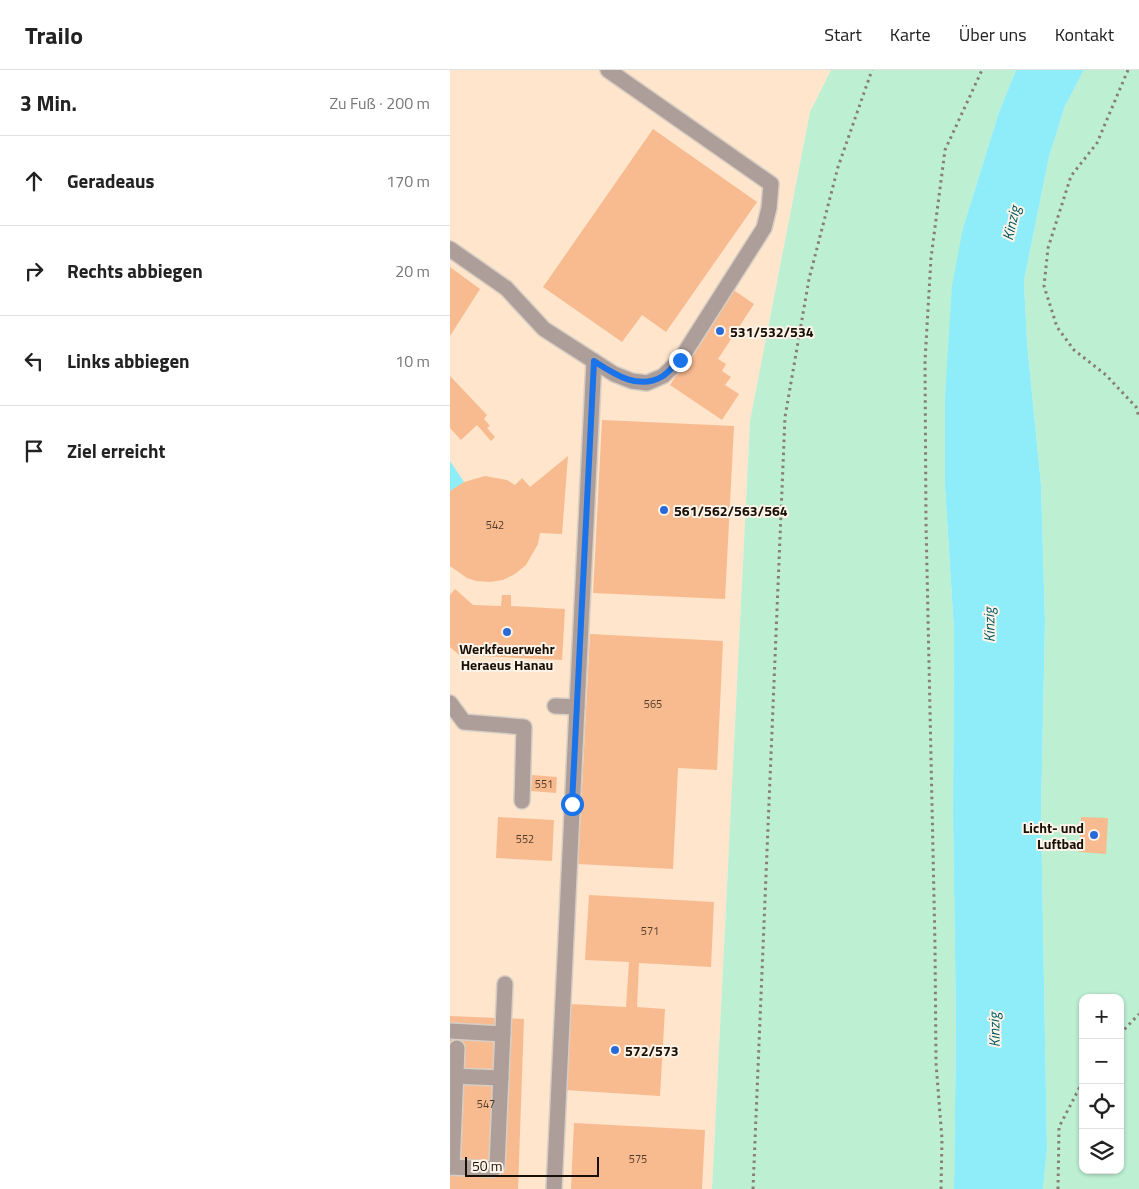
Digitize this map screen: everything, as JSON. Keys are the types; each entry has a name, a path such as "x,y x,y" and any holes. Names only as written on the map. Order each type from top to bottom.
{"lane":[{"path":"450,250 506,288 544,329 614,374 632,381 648,383 663,376 680,360 764,228 769,208 771,184 608,70"},
{"path":"554,1189 594,361"},
{"path":"450,703 464,722 524,727 522,801"},
{"path":"555,706 577,707"},
{"path":"502,1038 453,1044 451,1167 492,1168 497,1166 501,1078 504,984"},
{"path":"450,1031 502,1038"},
{"path":"453,1076 501,1078"}],"path":[{"path":"753,1189 785,417 809,279 838,167 872,70"},
{"path":"941,1189 942,1139 936,1063 935,926 926,523 926,361 932,258 945,150 982,70"},
{"path":"1128,70 1097,143 1071,176 1048,248 1044,286 1057,327 1074,350 1106,375 1136,407 1139,417"},
{"path":"1124,1030 1139,1014"},
{"path":"1058,1189 1059,1126 1081,1084"}],"shaded area":[{"path":"450,70 831,70 810,112 750,421 712,1189 450,1189"}],"green space":[{"path":"831,70 1016,70 999,112 963,228 945,396 945,486 954,630 953,814 956,1026 954,1189 712,1189 750,421 810,112"},
{"path":"1084,70 1139,70 1139,1189 1043,1189 1047,1149 1041,813 1045,622 1041,484 1027,343 1024,281 1049,157 1065,106"}],"water":[{"name":"Kinzig","path":"1016,70 1084,70 1065,106 1049,157 1024,281 1027,343 1041,484 1045,622 1041,813 1047,1149 1043,1189 954,1189 956,1026 953,814 954,630 945,486 945,396 952,286 963,228 999,112"},
{"path":"450,461 464,482 450,492"}],"building":[{"path":"653,129 757,202 666,332 642,315 622,342 543,287"},
{"path":"450,267 480,289 450,336"},
{"name":"531/532/534","path":"732,289 754,304 718,359 726,364 722,371 731,377 725,385 739,394 722,420 670,385"},
{"path":"450,376 487,415 484,419 490,426 487,428 495,437 491,441 477,425 461,440 450,428"},
{"name":"561/562/563/564","path":"602,420 734,426 725,599 593,593"},
{"path":"568,456 562,534 540,533 538,544 526,565 515,574 503,580 490,582 476,581 467,578 450,566 450,491 464,482 485,476 507,480 515,485 522,478 530,487"},
{"path":"455,589 473,605 501,606 502,595 511,595 511,606 565,609 562,660 459,655 450,647 450,595"},
{"path":"590,634 723,641 717,770 678,768 673,869 578,864"},
{"path":"532,775 557,777 556,793 531,791"},
{"path":"498,817 554,820 552,861 496,858"},
{"name":"Licht- und Luftbad","path":"1081,817 1108,818 1106,854 1079,852"},
{"path":"589,895 714,902 711,967 639,963 637,1007 665,1009 660,1096 565,1090 570,1004 626,1007 629,962 585,960"},
{"path":"450,1016 524,1019 518,1189 450,1189"},
{"path":"574,1123 705,1130 702,1189 571,1189"}],"place":[{"name":"531/532/534","path":"720,331"},
{"name":"561/562/563/564","path":"664,510"},
{"name":"Werkfeuerwehr Heraeus Hanau","path":"507,632"},
{"name":"Licht- und Luftbad","path":"1094,835"},
{"name":"572/573","path":"615,1050"}],"route":[{"path":"572,804 594,361 614,374 632,381 648,383 663,376 680,360"}]}
